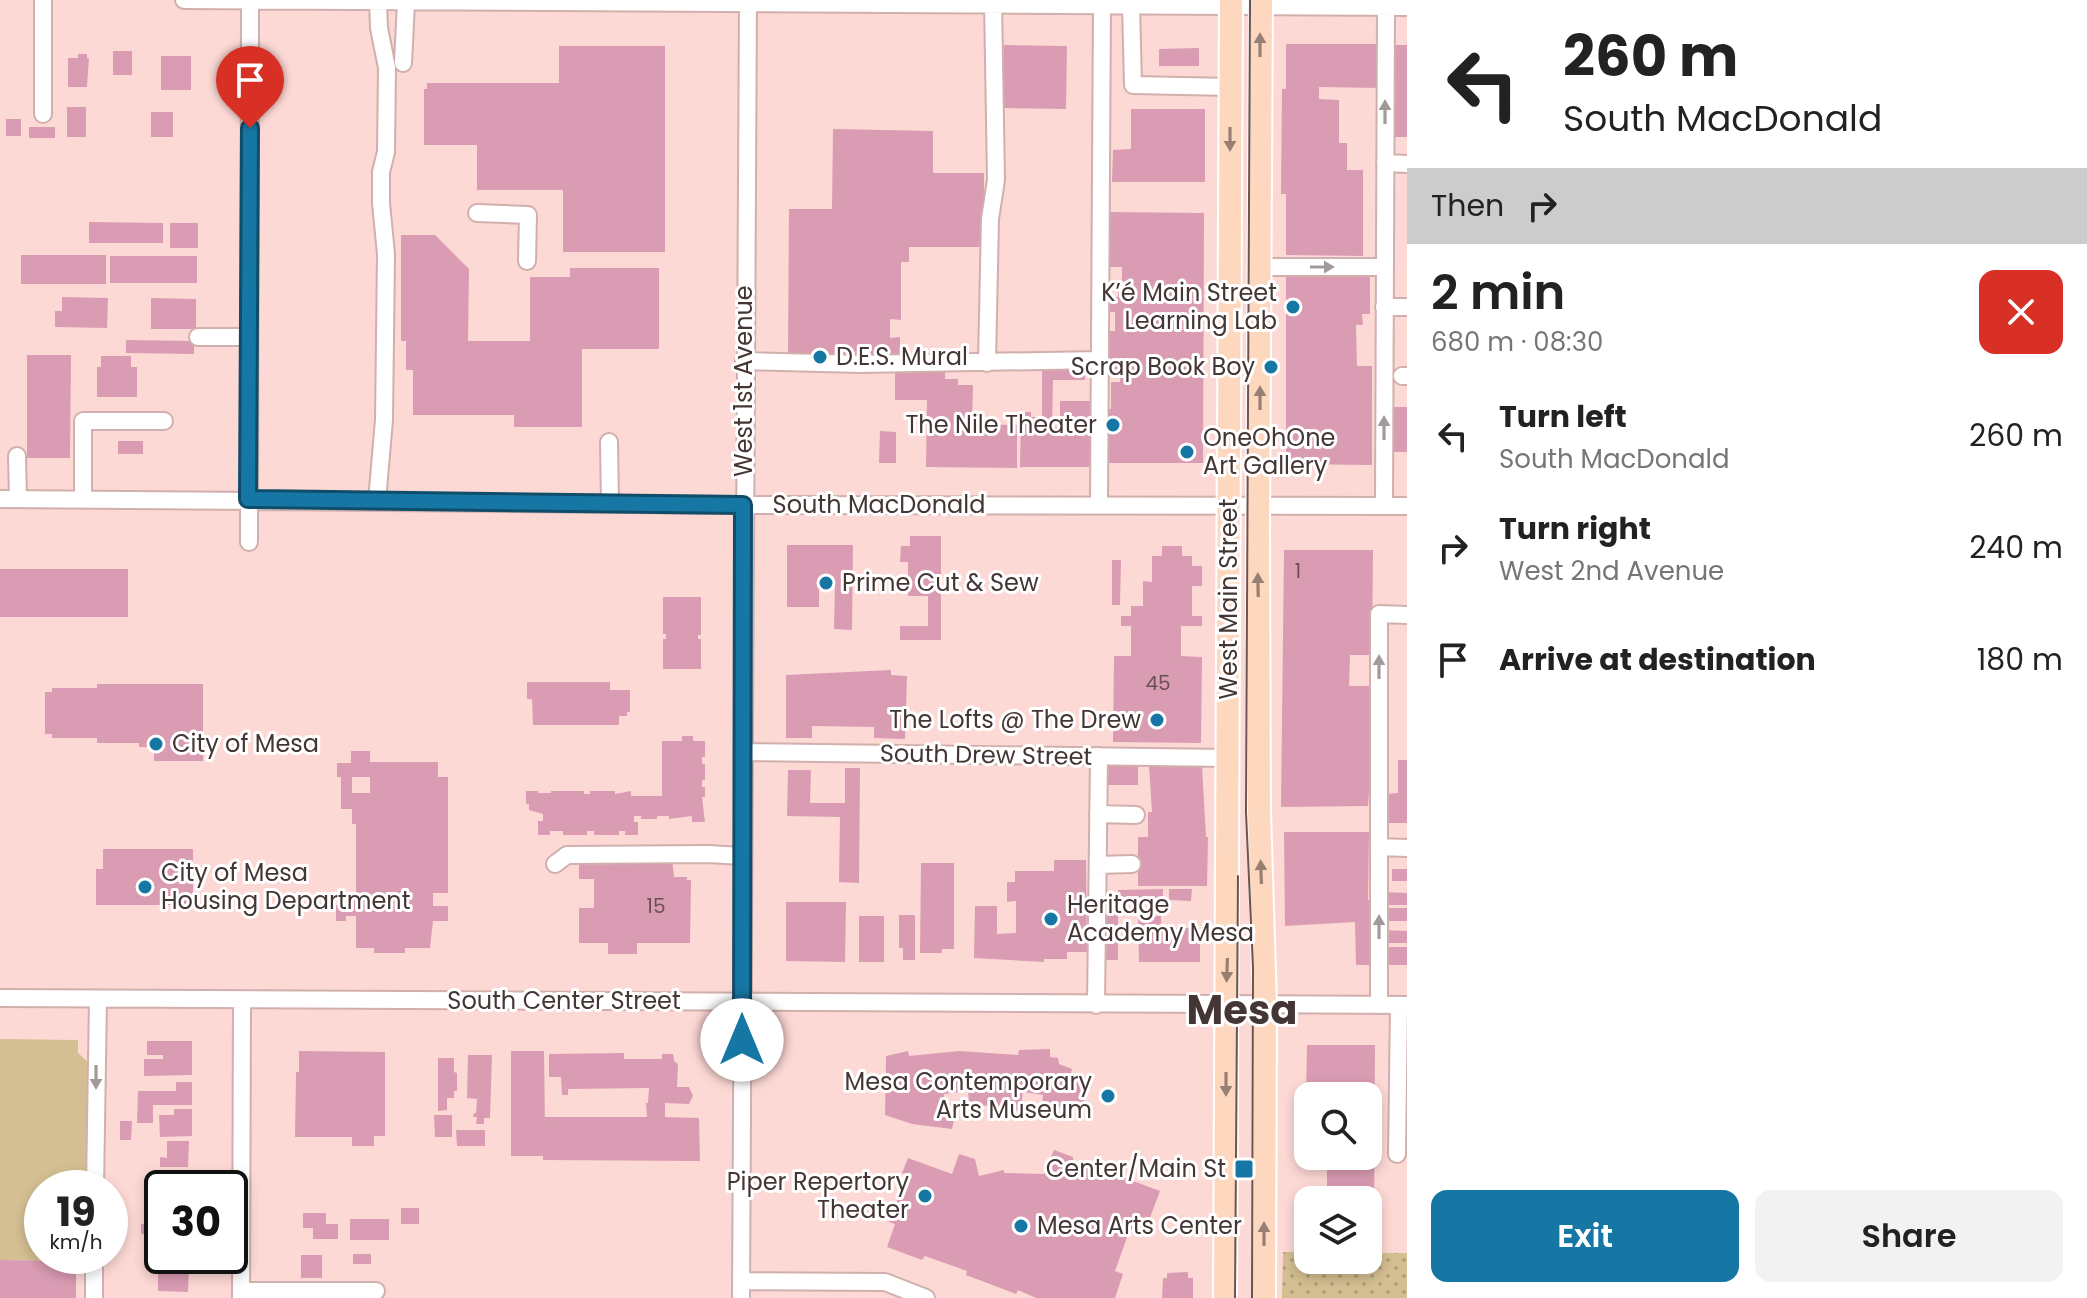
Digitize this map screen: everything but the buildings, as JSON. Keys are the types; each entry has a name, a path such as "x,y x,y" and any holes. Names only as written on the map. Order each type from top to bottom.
{"main road":[{"name":"West Main Street","path":"1225,1298 1231,2"},
{"name":"West Main Street","path":"1261,2 1259,811 1265,1006 1264,1298"}],"street":[{"path":"43,0 43,114"},
{"path":"184,0 1261,2 1407,7"},
{"path":"249,542 250,0"},
{"path":"377,501 384,420 386,254 381,172 386,152 387,68 379,28 378,1"},
{"path":"399,1 403,63"},
{"name":"West 1st Avenue","path":"741,1298 748,2"},
{"path":"987,363 990,219 996,180 993,2"},
{"path":"1137,3 1133,85 1231,87"},
{"path":"1099,504 1102,4"},
{"path":"1384,506 1388,4"},
{"path":"1385,163 1407,164"},
{"path":"477,213 528,215 527,261"},
{"path":"1260,267 1384,267"},
{"path":"1384,307 1407,307"},
{"path":"198,337 249,337"},
{"path":"744,361 860,364 1100,360"},
{"path":"83,499 83,421 164,421"},
{"path":"609,442 610,504"},
{"path":"17,456 18,499"},
{"name":"South MacDonald","path":"0,499 1407,506"},
{"path":"1379,1005 1379,614 1407,615"},
{"name":"South Drew Street","path":"743,752 1229,758"},
{"path":"1096,1005 1099,756"},
{"path":"1098,814 1136,815"},
{"path":"1379,847 1407,848"},
{"path":"555,864 567,855 742,856"},
{"path":"1098,865 1132,864"},
{"name":"South Center Street","path":"0,998 1403,1005"},
{"path":"95,1170 98,999"},
{"path":"242,1000 241,1294 376,1291"},
{"path":"1397,1154 1402,1106 1403,1005"},
{"path":"94,1274 94,1298"},
{"path":"741,1281 885,1282 926,1298"}],"shaded area":[{"path":"0,1039 78,1040 78,1053 88,1062 87,1170 24,1170 24,1260 0,1260"},
{"path":"1283,1252 1294,1252 1294,1274 1382,1274 1382,1253 1407,1253 1407,1298 1282,1298"}],"tram line":[{"path":"1250,0 1246,812 1253,968 1252,1298"},
{"path":"1235,1298 1238,876"}],"place":[{"name":"K’é Main Street Learning Lab","path":"1293,307"},
{"name":"D.E.S. Mural","path":"820,357"},
{"name":"Scrap Book Boy","path":"1271,367"},
{"name":"The Nile Theater","path":"1113,425"},
{"name":"OneOhOne Art Gallery","path":"1187,452"},
{"name":"Prime Cut & Sew","path":"826,583"},
{"name":"The Lofts @ The Drew","path":"1157,720"},
{"name":"City of Mesa","path":"156,744"},
{"name":"City of Mesa Housing Department","path":"145,887"},
{"name":"Heritage Academy Mesa","path":"1051,919"},
{"name":"Mesa Contemporary Arts Museum","path":"1108,1096"},
{"name":"Center/Main St","path":"1244,1169"},
{"name":"Piper Repertory Theater","path":"925,1196"},
{"name":"Mesa Arts Center","path":"1021,1226"}],"district":[{"name":"Mesa","path":"1242,1010"}],"route":[{"path":"250,128 248,499 743,505 742,1040"}]}
